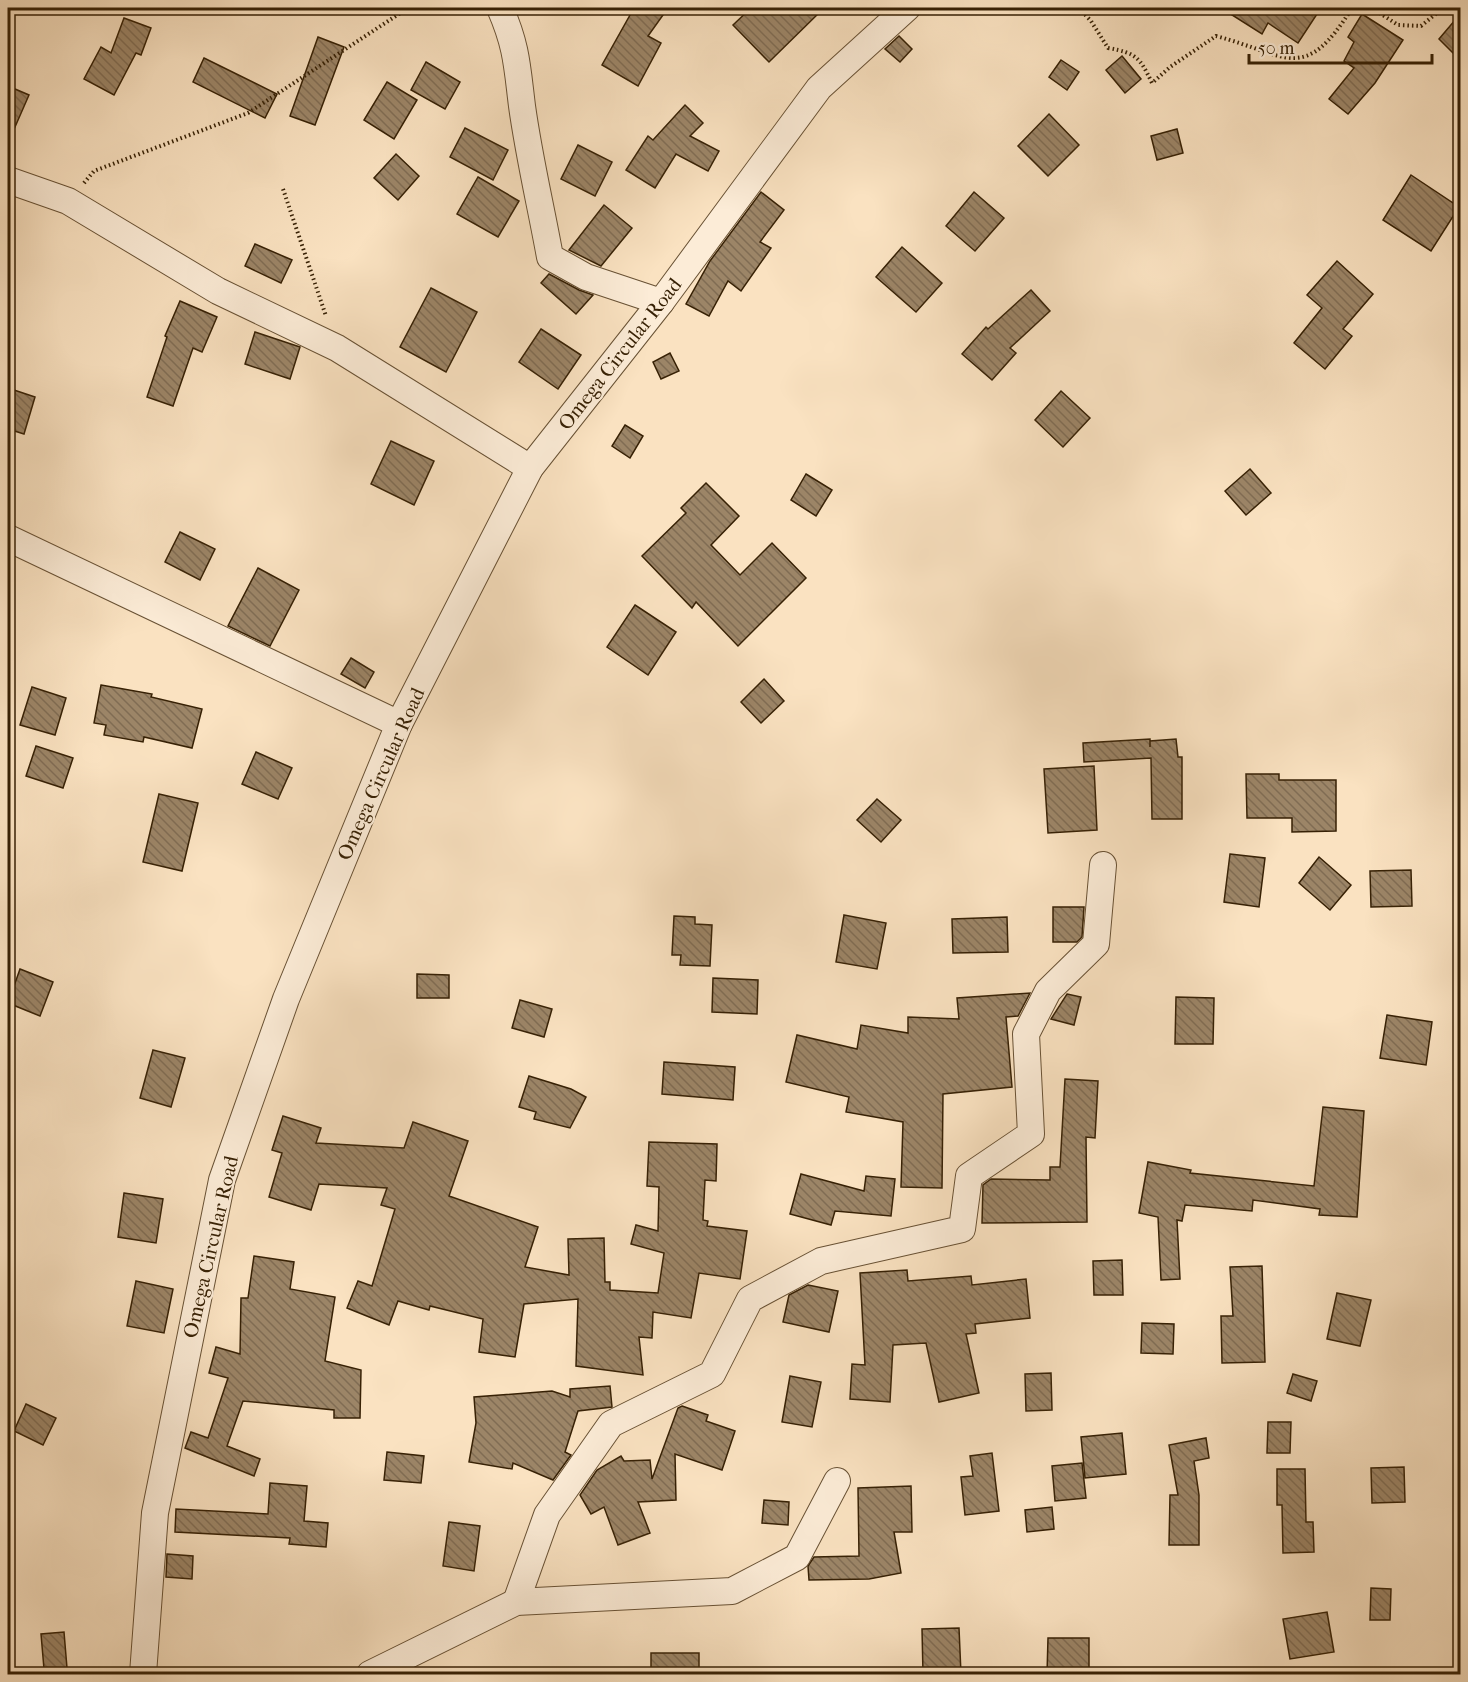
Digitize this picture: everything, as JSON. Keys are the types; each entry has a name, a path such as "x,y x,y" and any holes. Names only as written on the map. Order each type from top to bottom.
{"street":[{"path":"500,8 512,36 520,72 522,105 550,257 586,277 661,302"},
{"name":"Omega Circular Road","path":"143,1674 155,1513 222,1180 286,999 399,724 530,468 661,302 819,88 907,8"},
{"path":"8,180 68,201 218,291 337,348 530,468"},
{"path":"8,538 399,724"},
{"path":"516,1602 547,1515 611,1424 712,1374 750,1299 821,1261 962,1229 969,1176 1030,1134 1026,1034 1048,991 1096,944 1103,865"},
{"path":"370,1674 516,1602 732,1591 797,1557 837,1481"}],"path":[{"path":"68,201 94,171 248,112 408,8"},
{"path":"1079,8 1091,21 1108,48 1140,58 1152,83 1170,67 1216,36 1294,60 1312,56 1336,33 1352,8"},
{"path":"1372,8 1398,25 1421,26 1443,8"},
{"path":"283,189 337,348"}],"building":[{"path":"634,8 668,8 648,36 661,43 638,86 602,65"},
{"path":"751,8 824,8 769,62 733,25"},
{"path":"1221,8 1321,8 1298,43 1268,23 1262,34"},
{"path":"1461,13 1461,61 1439,39"},
{"path":"1362,14 1403,40 1375,83 1348,114 1329,99 1354,68 1344,61 1354,42 1348,37"},
{"path":"124,18 151,28 141,55 136,53 114,95 84,79 101,47 111,53"},
{"path":"899,36 912,49 900,62 885,49"},
{"path":"318,37 344,47 315,125 290,116"},
{"path":"1122,56 1141,79 1125,93 1106,70"},
{"path":"204,58 277,94 265,118 193,82"},
{"path":"1061,60 1079,72 1067,90 1049,77"},
{"path":"426,62 460,82 445,109 411,90"},
{"path":"387,82 417,100 394,139 364,120"},
{"path":"8,86 29,95 8,143"},
{"path":"685,105 703,123 690,136 719,151 708,171 676,154 655,188 626,170 648,136 653,140"},
{"path":"1049,114 1079,145 1048,176 1018,146"},
{"path":"465,128 508,150 493,180 450,157"},
{"path":"1177,129 1183,153 1157,160 1151,136"},
{"path":"578,145 612,162 595,196 561,179"},
{"path":"396,154 419,176 398,200 374,178"},
{"path":"1411,175 1459,207 1431,251 1383,220"},
{"path":"478,177 519,201 498,237 457,214"},
{"path":"761,192 784,210 760,242 771,248 741,291 728,281 709,316 686,304 710,261"},
{"path":"974,192 1004,218 975,251 946,226"},
{"path":"604,205 632,228 601,266 569,250"},
{"path":"255,244 292,260 281,283 245,266"},
{"path":"902,247 942,283 916,312 876,277"},
{"path":"1337,261 1373,294 1343,329 1352,336 1325,369 1294,343 1322,308 1307,295"},
{"path":"549,274 593,295 576,314 541,283"},
{"path":"431,288 477,312 446,372 400,347"},
{"path":"1031,290 1050,311 1010,348 1016,353 992,380 962,354 986,327 988,329"},
{"path":"180,301 217,317 202,352 193,348 173,406 147,397 167,337 165,336"},
{"path":"541,329 581,355 558,389 519,362"},
{"path":"255,332 300,347 290,379 245,364"},
{"path":"670,353 679,371 661,379 653,362"},
{"path":"8,388 35,397 24,434 8,429"},
{"path":"1061,391 1090,418 1063,447 1035,420"},
{"path":"625,425 643,436 630,458 612,446"},
{"path":"391,441 434,461 414,505 371,484"},
{"path":"1250,469 1271,493 1246,515 1225,491"},
{"path":"806,474 832,490 816,516 791,500"},
{"path":"706,483 739,516 711,545 740,575 772,543 806,578 738,646 696,602 692,608 642,556 686,513 681,508"},
{"path":"180,532 215,549 200,580 165,562"},
{"path":"258,568 299,590 270,646 228,626"},
{"path":"635,605 676,632 648,675 607,647"},
{"path":"351,658 374,672 365,688 341,674"},
{"path":"764,679 784,701 761,723 741,702"},
{"path":"101,685 152,694 151,697 202,709 192,748 144,737 143,742 104,735 106,725 94,723"},
{"path":"32,687 66,698 55,735 20,725"},
{"path":"1150,739 1150,741 1176,739 1178,757 1182,757 1182,819 1152,819 1151,758 1084,762 1083,743"},
{"path":"36,746 73,758 63,788 26,776"},
{"path":"256,752 292,768 278,799 242,784"},
{"path":"1094,766 1097,830 1048,833 1044,769"},
{"path":"1246,774 1279,774 1279,780 1336,780 1336,831 1292,832 1292,818 1247,818"},
{"path":"159,794 198,803 182,871 143,862"},
{"path":"877,799 901,820 881,842 857,820"},
{"path":"1230,854 1265,858 1259,907 1224,902"},
{"path":"1319,857 1351,885 1330,910 1299,883"},
{"path":"1411,870 1412,906 1371,907 1370,871"},
{"path":"1053,907 1084,907 1082,937 1077,942 1053,942"},
{"path":"844,915 886,923 877,969 836,962"},
{"path":"674,916 695,917 695,924 712,925 710,966 680,965 681,955 672,955"},
{"path":"1007,917 1008,952 953,953 952,919"},
{"path":"20,969 53,982 40,1016 8,1003"},
{"path":"417,974 449,975 449,998 417,998"},
{"path":"713,978 758,980 757,1014 712,1012"},
{"path":"1030,993 1018,1016 1006,1017 1012,1087 943,1094 942,1188 901,1187 903,1122 846,1112 849,1097 786,1082 797,1035 857,1049 861,1025 908,1033 908,1017 959,1019 957,998"},
{"path":"1067,994 1081,997 1074,1025 1051,1019"},
{"path":"1176,997 1214,998 1213,1044 1175,1044"},
{"path":"520,1000 552,1009 544,1037 512,1028"},
{"path":"1387,1015 1432,1022 1426,1065 1380,1058"},
{"path":"153,1050 185,1058 171,1107 140,1098"},
{"path":"664,1062 735,1067 733,1100 662,1094"},
{"path":"529,1076 571,1089 586,1097 570,1128 534,1119 536,1112 519,1107"},
{"path":"1065,1079 1098,1081 1095,1138 1086,1137 1087,1222 982,1223 983,1185 991,1179 1050,1180 1050,1167 1060,1167"},
{"path":"1323,1107 1364,1111 1357,1217 1319,1215 1320,1209 1253,1200 1252,1211 1185,1205 1182,1221 1177,1220 1180,1279 1161,1280 1158,1217 1139,1213 1148,1162 1191,1170 1190,1173 1314,1186"},
{"path":"283,1116 321,1128 316,1143 404,1148 413,1122 468,1141 449,1196 538,1227 525,1267 569,1275 568,1239 604,1238 605,1282 610,1282 610,1290 658,1293 664,1253 631,1244 636,1225 658,1231 659,1187 647,1186 649,1142 717,1144 716,1181 705,1180 703,1220 708,1221 707,1226 747,1231 740,1279 699,1273 691,1318 653,1312 652,1338 639,1337 643,1375 576,1366 578,1299 524,1304 515,1357 479,1352 483,1319 430,1306 429,1310 398,1301 389,1325 347,1308 358,1281 372,1286 395,1209 381,1205 387,1188 319,1184 311,1210 269,1197 282,1153 272,1150"},
{"path":"801,1174 864,1191 866,1176 895,1179 891,1216 835,1211 831,1225 790,1214"},
{"path":"124,1193 163,1199 156,1243 118,1237"},
{"path":"254,1256 294,1262 290,1289 335,1297 325,1361 361,1370 360,1418 334,1418 334,1410 243,1401 227,1446 260,1459 254,1476 185,1448 191,1432 208,1438 228,1378 209,1373 216,1347 240,1354 241,1298 248,1298"},
{"path":"1122,1260 1123,1295 1094,1295 1093,1261"},
{"path":"1262,1266 1265,1362 1222,1363 1221,1316 1233,1316 1230,1267"},
{"path":"907,1270 908,1281 971,1276 972,1285 1026,1279 1030,1318 975,1324 976,1333 966,1334 979,1393 939,1402 926,1343 893,1345 890,1402 850,1399 852,1364 865,1365 860,1273"},
{"path":"136,1281 173,1289 164,1333 127,1326"},
{"path":"808,1285 838,1291 829,1332 783,1322 789,1295"},
{"path":"1337,1293 1371,1300 1360,1346 1327,1339"},
{"path":"1142,1323 1174,1324 1173,1354 1141,1353"},
{"path":"1051,1373 1052,1410 1026,1411 1025,1374"},
{"path":"1293,1374 1317,1381 1311,1401 1287,1393"},
{"path":"790,1376 821,1382 812,1427 782,1422"},
{"path":"610,1386 612,1407 578,1411 565,1452 571,1455 553,1480 513,1463 512,1469 469,1462 476,1423 474,1397 552,1391 570,1397 570,1389"},
{"path":"26,1404 56,1418 43,1445 14,1431"},
{"path":"682,1406 708,1415 706,1421 735,1431 722,1470 675,1454 676,1500 638,1502 650,1533 618,1545 604,1507 591,1514 580,1495 597,1470 621,1456 624,1461 650,1460 652,1479 678,1408"},
{"path":"1268,1422 1291,1422 1290,1453 1267,1453"},
{"path":"1122,1433 1126,1474 1085,1478 1081,1437"},
{"path":"1206,1438 1209,1458 1194,1461 1199,1495 1199,1545 1169,1545 1170,1495 1178,1495 1169,1445"},
{"path":"387,1452 424,1456 421,1483 384,1480"},
{"path":"992,1453 999,1511 965,1515 961,1477 973,1476 970,1456"},
{"path":"1082,1463 1086,1498 1055,1501 1052,1466"},
{"path":"1404,1467 1405,1502 1372,1503 1371,1468"},
{"path":"1277,1469 1305,1469 1306,1522 1313,1522 1314,1552 1283,1553 1282,1505 1277,1505"},
{"path":"270,1483 307,1486 304,1521 328,1523 326,1547 289,1544 290,1538 175,1532 176,1509 268,1514"},
{"path":"911,1486 912,1532 894,1532 901,1573 869,1579 809,1580 808,1566 814,1557 859,1556 858,1488"},
{"path":"764,1500 789,1502 788,1525 762,1523"},
{"path":"1052,1507 1054,1529 1027,1532 1025,1510"},
{"path":"449,1522 480,1526 474,1571 443,1566"},
{"path":"167,1554 193,1556 192,1579 166,1577"},
{"path":"1371,1588 1391,1589 1390,1620 1370,1620"},
{"path":"1327,1612 1334,1652 1290,1659 1283,1619"},
{"path":"959,1628 961,1674 923,1674 922,1629"},
{"path":"64,1632 67,1668 44,1669 41,1634"},
{"path":"1048,1638 1089,1638 1089,1674 1047,1674"},
{"path":"651,1653 699,1653 699,1674 651,1674"}]}
